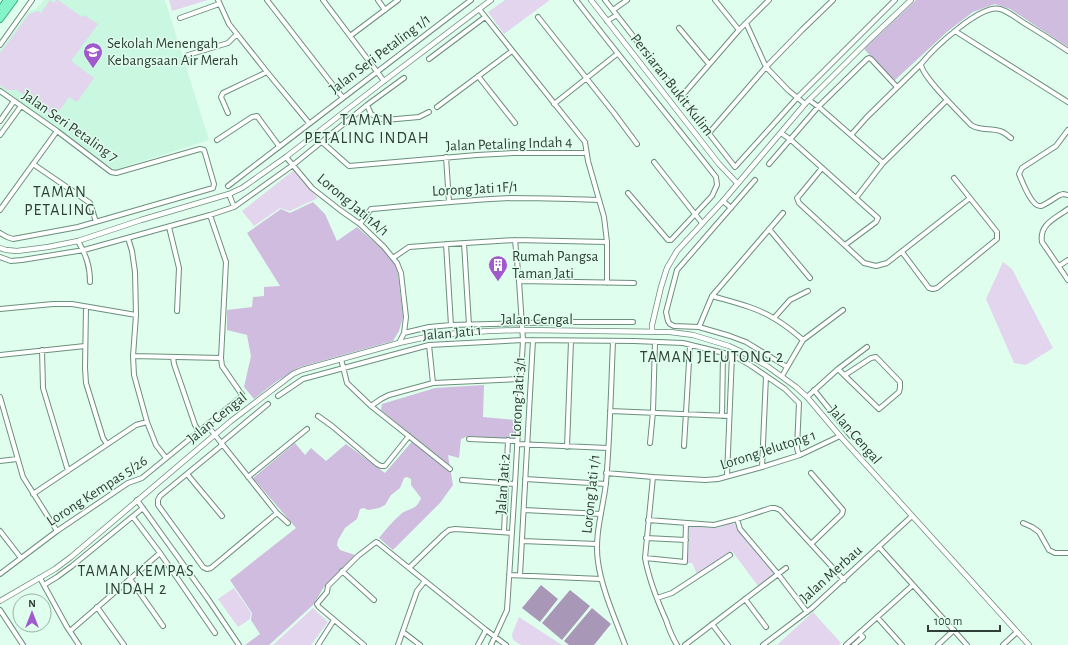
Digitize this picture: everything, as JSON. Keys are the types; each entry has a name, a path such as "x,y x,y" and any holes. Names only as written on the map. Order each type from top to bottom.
{"main road":[{"path":"0,10 7,0"},
{"path":"0,19 14,0"}],"street":[{"path":"0,46 32,0"},
{"path":"267,0 343,98"},
{"path":"322,0 384,81"},
{"path":"378,0 385,10"},
{"path":"350,36 398,0"},
{"name":"Jalan Seri Petaling 1/1","path":"228,186 471,0"},
{"path":"0,248 6,250 18,250 48,248 78,241 229,194 242,188 286,157 491,0"},
{"path":"576,0 617,54 676,125 716,177 717,185 712,196 671,240 668,240 628,193"},
{"name":"Persiaran Bukit Kulim","path":"591,0 719,164 737,184"},
{"path":"605,0 735,167 797,98 894,0"},
{"path":"613,10 627,0"},
{"path":"715,0 739,30"},
{"path":"681,97 739,30 770,0"},
{"path":"709,133 766,67 833,0"},
{"path":"652,332 652,325 661,287 667,268 677,251 723,202 807,102 911,0"},
{"path":"180,18 219,2 229,24 310,123"},
{"path":"479,9 585,142 586,153 604,217 607,242 607,282"},
{"path":"851,135 867,117 921,64 927,56 955,31 976,16 993,9 1002,10 1068,51"},
{"path":"607,21 617,15"},
{"path":"429,59 484,17"},
{"path":"538,17 636,144"},
{"path":"746,23 766,67 788,90 797,98 818,107 883,163"},
{"path":"679,28 709,64"},
{"path":"955,31 1068,102"},
{"path":"188,55 228,43 237,34"},
{"path":"437,107 512,51"},
{"path":"554,104 617,54"},
{"path":"770,164 818,107 869,58 897,87"},
{"path":"921,64 921,68 971,125 980,129 1002,131 1011,138"},
{"path":"228,114 221,97 223,93 267,72"},
{"path":"478,76 515,123"},
{"path":"0,257 11,261 84,250 234,207 293,165 367,105 404,78"},
{"name":"Jalan Seri Petaling 7","path":"0,91 113,173 202,149 205,153 214,184 213,188 96,222"},
{"path":"856,198 883,163 948,100"},
{"path":"0,121 14,101"},
{"path":"367,105 371,114 385,120 419,117 429,112"},
{"path":"0,135 21,106"},
{"path":"217,140 252,117 257,116 279,146"},
{"path":"1068,130 1056,146 1022,168 1019,174 1032,202 1037,206 1041,206 1060,195 1068,195"},
{"path":"0,210 57,131"},
{"path":"781,133 791,140 878,218 876,222 845,245"},
{"name":"Jalan Petaling Indah 4","path":"322,142 349,166 477,155 514,153 586,153"},
{"name":"Lorong Jati 1A/1","path":"286,157 312,188 360,224 384,247 397,263 402,273 406,317 404,333 399,343"},
{"path":"446,158 449,202"},
{"path":"654,162 702,223"},
{"path":"0,233 7,238 13,239 78,227 96,222 92,208 87,201 33,164"},
{"path":"822,168 799,196 798,200 800,205 864,263 876,266 887,263 970,198"},
{"path":"902,252 929,288 933,289 997,239 997,232 954,178"},
{"path":"755,180 677,270 666,312 670,324 674,326 698,327 730,336 746,342 788,367"},
{"path":"229,194 234,207"},
{"name":"Lorong Jati 1F/1","path":"360,224 371,210 449,202 512,198 599,200"},
{"path":"723,202 731,208"},
{"path":"1068,209 1046,224 1042,230 1042,242 1068,280"},
{"path":"698,327 712,296 784,213"},
{"path":"133,356 221,358 226,262 210,215"},
{"path":"168,227 179,268 177,311"},
{"path":"769,230 810,278"},
{"path":"128,238 132,251 135,272 136,315 133,356 134,375 147,422 156,445 166,458"},
{"path":"393,258 409,247 446,244 515,240 607,242"},
{"path":"515,240 522,330"},
{"path":"78,241 84,250 90,268 90,282"},
{"path":"464,243 469,325"},
{"path":"446,244 451,325"},
{"path":"1059,266 1068,260"},
{"path":"519,281 634,283"},
{"path":"774,318 790,300 808,291"},
{"path":"712,296 753,308 774,318 803,340"},
{"path":"0,309 53,304 72,304 136,315"},
{"path":"86,307 86,383 103,438 107,444"},
{"path":"782,376 803,340 843,310"},
{"path":"404,333 429,327 451,325 521,322 633,322"},
{"name":"Jalan Cengal","path":"0,601 55,569 231,421 294,374 302,370 399,343 431,336 522,330 652,332 693,335 730,346 757,360 796,387 807,397 840,436 1029,645"},
{"name":"Jalan Jati 2","path":"491,645 507,610 521,379 523,340 522,330"},
{"name":"Jalan Jati 1","path":"278,396 304,379 429,345 523,340 655,342 690,345 730,355 750,365 785,389 799,404 797,448 800,455"},
{"name":"Lorong Jati 3/1","path":"520,575 533,340"},
{"path":"567,446 571,341"},
{"name":"Lorong Jati 1/1","path":"613,341 606,484 597,544 601,579 625,645"},
{"path":"650,443 653,412 655,342"},
{"path":"429,345 433,384"},
{"path":"684,446 690,345"},
{"path":"0,355 85,346"},
{"path":"727,476 730,346"},
{"path":"807,397 867,347"},
{"path":"42,350 44,392 68,471"},
{"path":"722,416 723,353"},
{"path":"173,357 174,364 195,425 199,431"},
{"path":"838,370 845,375 879,409 899,392 900,382 876,357 871,358 845,375"},
{"name":"Lorong Kempas 5/26","path":"0,574 56,531 128,483 142,478 240,397 242,394 222,366 221,358"},
{"path":"341,359 347,383 371,406 450,469"},
{"path":"762,467 766,376"},
{"path":"371,406 381,399 389,396 433,384 521,379"},
{"path":"814,390 851,436"},
{"path":"0,397 23,477 56,531"},
{"path":"268,404 160,496 158,505 203,567 207,569 211,568 277,513"},
{"path":"610,411 729,416"},
{"path":"318,416 381,466 384,466 409,436"},
{"path":"0,419 6,418"},
{"path":"33,494 136,425 147,422"},
{"path":"206,425 277,513 288,523"},
{"path":"248,476 307,429"},
{"name":"Lorong Jelutong 1","path":"606,473 705,480 718,479 800,455 840,436"},
{"path":"469,438 508,440 527,444 608,448"},
{"path":"504,532 508,440"},
{"path":"0,461 17,459"},
{"path":"811,473 843,510 842,514 811,544"},
{"path":"187,474 222,516"},
{"path":"653,477 645,558 647,570 657,598 673,639 678,645"},
{"path":"525,479 606,484"},
{"path":"462,480 515,484"},
{"path":"137,500 239,645"},
{"path":"44,585 72,566 143,508"},
{"path":"648,520 714,525 775,508 780,510 844,580"},
{"path":"524,510 601,514"},
{"name":"Jalan Merbau","path":"763,645 807,612 844,580 912,516"},
{"path":"133,517 216,633"},
{"path":"737,519 740,529 778,574 807,612"},
{"path":"645,558 685,562 686,523"},
{"path":"1024,523 1039,532 1049,550 1055,553 1068,553"},
{"path":"409,568 449,530 455,529 512,533"},
{"path":"0,531 21,558"},
{"path":"646,538 686,540"},
{"path":"522,541 597,544"},
{"path":"364,645 318,607 317,604 326,592 328,586 342,571 376,542 506,645"},
{"path":"879,547 967,645"},
{"path":"70,631 160,554"},
{"path":"657,598 672,593 730,555"},
{"path":"684,645 786,568"},
{"path":"342,571 374,600"},
{"path":"509,575 601,579"},
{"path":"40,578 78,645"},
{"path":"130,579 163,626"},
{"path":"398,645 417,591 425,581"},
{"path":"846,645 913,585"},
{"path":"745,599 766,627"},
{"path":"97,607 124,645"},
{"path":"0,610 22,645"},
{"path":"877,617 902,645"},
{"path":"318,645 334,620"},
{"path":"712,624 728,645"},
{"path":"478,645 486,630"},
{"path":"938,645 954,630"},
{"path":"403,632 420,645"},
{"path":"1003,645 1017,632"},
{"path":"854,645 863,637 859,633"}],"shaded area":[{"name":"Sekolah Menengah Kebangsaan Air Merah","path":"44,0 165,0 209,140 115,170 0,88 0,50 28,12 36,9"},
{"path":"50,0 54,3 58,0 82,17 84,15 98,24 71,61 94,78 77,102 69,97 55,117 17,90 7,90 0,85 0,53 29,14 38,11 41,13"},
{"path":"169,0 208,0 172,11"},
{"path":"505,0 550,0 504,34 488,12"},
{"path":"916,0 1068,0 1068,47 1010,9 995,4 973,12 948,31 894,81 864,49"},
{"path":"294,170 318,198 290,211 280,208 254,226 242,211"},
{"path":"313,202 325,214 337,241 357,227 389,255 395,264 398,274 403,317 399,331 393,341 300,367 277,381 254,399 244,387 251,356 247,335 227,330 227,310 252,307 253,297 264,296 264,287 280,286 247,233 281,209 290,213"},
{"path":"1003,262 1012,269 1053,348 1026,365 1014,363 986,299"},
{"path":"484,385 483,417 516,420 515,439 468,436 461,439 459,458 448,455 453,485 440,503 393,550 379,538 401,514 415,507 419,502 421,498 411,485 411,479 407,477 404,478 400,488 391,495 385,505 368,510 364,508 360,509 357,519 345,528 338,540 337,545 340,550 355,555 324,587 313,605 269,645 245,645 260,634 251,620 252,613 230,580 296,528 253,478 295,443 305,455 311,448 326,461 346,444 385,473 415,438 381,410 382,404 435,388"},
{"path":"732,523 737,525 739,531 775,573 758,586 732,551 697,574 692,563 688,563 689,526 716,528"},
{"path":"541,585 558,599 540,622 522,608"},
{"path":"234,588 251,613 250,619 238,627 218,599"},
{"path":"570,590 590,606 562,640 542,623"},
{"path":"313,608 328,622 311,645 273,645"},
{"path":"592,608 611,624 594,645 569,645 564,641"},
{"path":"813,612 841,643 839,645 777,645"},
{"path":"519,617 562,645 521,645 513,640 512,634"}],"place":[{"name":"Sekolah Menengah Kebangsaan Air Merah","path":"93,69"},
{"name":"Rumah Pangsa Taman Jati","path":"498,282"}],"district":[{"name":"TAMAN PETALING INDAH","path":"367,129"},
{"name":"TAMAN PETALING","path":"60,201"},
{"name":"TAMAN JELUTONG 2","path":"712,357"},
{"name":"TAMAN KEMPAS INDAH 2","path":"136,580"}]}
